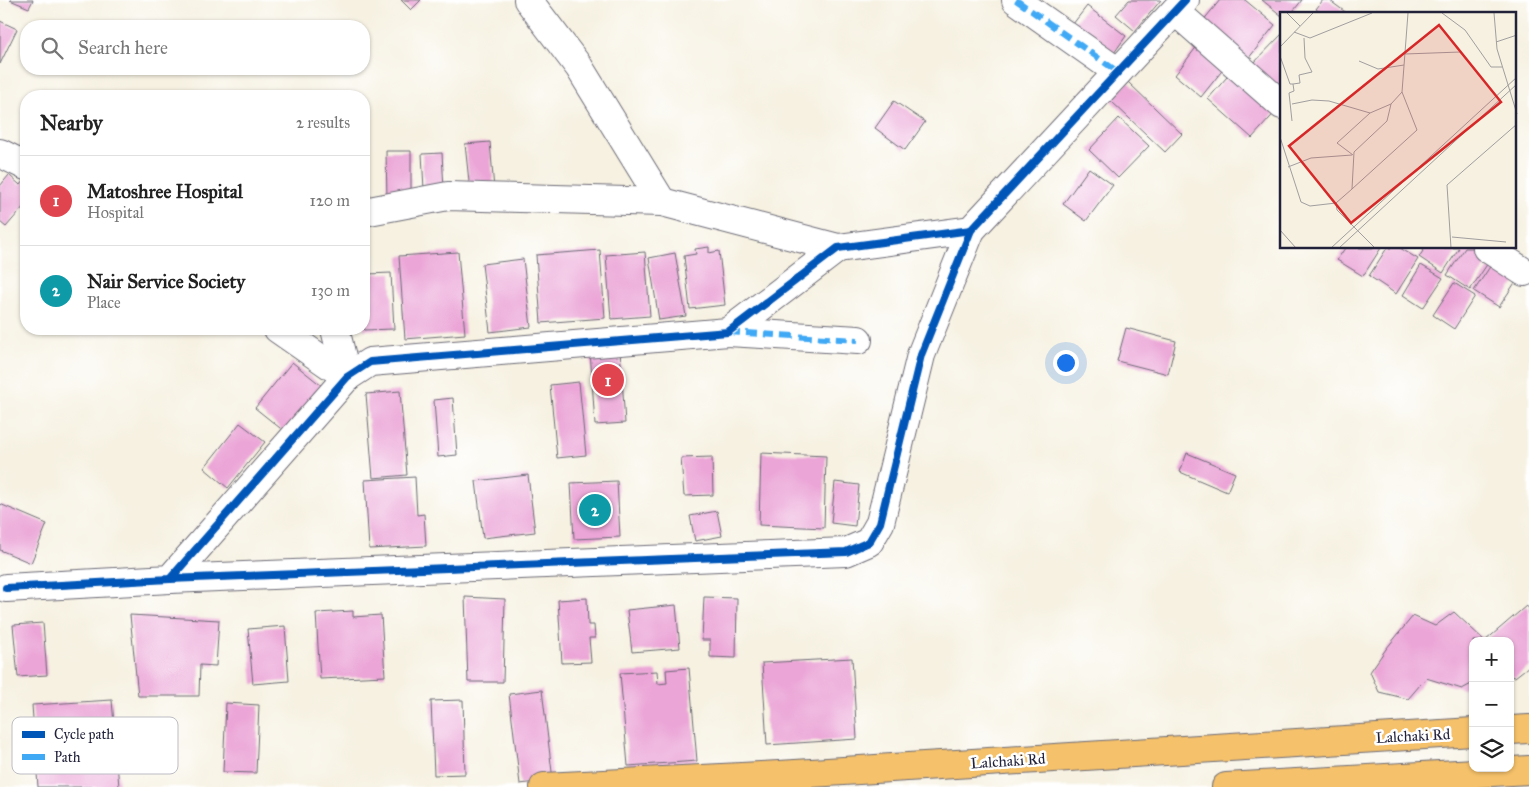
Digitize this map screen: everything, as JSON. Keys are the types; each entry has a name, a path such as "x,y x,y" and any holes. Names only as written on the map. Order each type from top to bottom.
{"main road":[{"path":"1514,730 1529,729"},
{"name":"Lalchaki Rd","path":"544,787 779,781 1469,732"},
{"path":"1226,787 1529,770"}],"street":[{"path":"528,0 579,67 662,202"},
{"path":"1016,0 1118,72"},
{"path":"2,589 170,579 846,552 869,542 880,523 921,355 971,230 1180,5 1280,103"},
{"path":"0,153 20,163"},
{"path":"370,211 448,196 662,202 838,248 971,230"},
{"path":"728,332 838,248"},
{"path":"1489,249 1524,272"},
{"path":"170,579 347,376 370,362 728,332 858,340"},
{"path":"287,335 347,376"},
{"path":"337,335 347,376"}],"building":[{"path":"10,0 33,0 29,8"},
{"path":"401,0 421,0 411,10"},
{"path":"1129,0 1161,0 1135,31 1116,15"},
{"path":"1220,0 1245,0 1275,25 1248,59 1202,22"},
{"path":"1262,0 1302,0 1293,12 1280,12 1280,14"},
{"path":"1323,0 1329,0 1345,12 1320,12 1316,9"},
{"path":"1087,6 1126,36 1109,60 1069,29"},
{"path":"0,21 17,29 0,64"},
{"path":"1280,36 1280,97 1249,68"},
{"path":"1198,45 1225,67 1201,97 1175,75"},
{"path":"1233,70 1278,109 1252,138 1208,99"},
{"path":"1128,82 1182,134 1165,152 1111,101"},
{"path":"894,101 925,122 905,150 875,128"},
{"path":"1119,118 1149,146 1118,178 1089,150"},
{"path":"490,142 494,189 470,191 465,144"},
{"path":"386,151 411,151 411,198 387,199"},
{"path":"442,153 444,189 424,189 422,154"},
{"path":"1089,168 1113,185 1086,221 1063,204"},
{"path":"9,175 20,185 20,211 6,227 0,222 0,186"},
{"path":"709,247 709,253 719,251 725,305 690,309 684,256 696,254 695,249"},
{"path":"1344,249 1380,249 1363,276 1337,260"},
{"path":"1386,249 1402,249 1418,259 1396,294 1369,276"},
{"path":"1424,249 1458,249 1443,273 1419,257"},
{"path":"1464,249 1480,249 1492,257 1470,290 1447,275"},
{"path":"600,250 605,318 541,323 536,255"},
{"path":"458,252 465,334 405,339 399,256"},
{"path":"645,252 650,316 611,319 606,255"},
{"path":"675,253 686,316 659,320 649,258"},
{"path":"523,259 531,327 490,332 482,264"},
{"path":"1495,259 1520,275 1499,307 1474,291"},
{"path":"1421,265 1443,278 1423,308 1403,295"},
{"path":"391,273 394,329 370,330 370,274"},
{"path":"1454,283 1475,296 1454,329 1433,315"},
{"path":"1126,328 1176,341 1168,374 1117,361"},
{"path":"620,349 625,423 595,425 590,350"},
{"path":"292,362 322,386 285,432 255,408"},
{"path":"579,382 586,455 557,458 550,385"},
{"path":"400,391 407,475 373,478 366,394"},
{"path":"453,398 457,455 438,457 434,400"},
{"path":"240,423 265,442 228,488 204,468"},
{"path":"761,453 826,456 824,528 759,525"},
{"path":"1187,453 1235,473 1227,492 1180,472"},
{"path":"712,457 713,495 684,496 681,458"},
{"path":"528,475 535,532 483,538 476,481"},
{"path":"415,477 417,515 424,514 426,546 369,549 365,480"},
{"path":"617,481 620,537 574,539 571,483"},
{"path":"835,482 859,485 855,526 831,523"},
{"path":"0,504 47,524 31,563 0,550"},
{"path":"717,511 722,536 695,541 690,516"},
{"path":"465,597 505,599 503,682 468,682"},
{"path":"704,597 737,598 736,658 710,657 710,640 702,640"},
{"path":"587,598 588,625 594,625 595,638 589,638 591,662 562,663 558,600"},
{"path":"676,605 680,648 632,652 627,610"},
{"path":"1526,606 1529,608 1529,666 1515,677 1514,637 1490,637"},
{"path":"353,611 353,617 381,615 385,676 320,679 316,613"},
{"path":"1454,612 1481,637 1469,637 1469,685 1462,689 1426,678 1408,699 1379,692 1370,672 1413,616 1435,626"},
{"path":"130,615 219,620 216,666 200,665 199,696 138,696"},
{"path":"43,623 47,675 18,677 13,625"},
{"path":"285,626 289,681 253,684 248,629"},
{"path":"852,658 857,739 767,745 762,663"},
{"path":"689,668 697,761 628,766 620,673 657,671 658,684 667,683 666,670"},
{"path":"542,690 553,780 520,784 509,694"},
{"path":"112,700 113,717 33,717 32,705"},
{"path":"463,700 465,774 434,775 431,701"},
{"path":"226,703 259,705 256,773 223,772"},
{"path":"37,774 118,774 119,787 38,787"}],"marked path":[{"path":"1016,0 1118,72"},
{"path":"728,332 858,340"}],"cycle path":[{"path":"6,588 170,579 347,377 370,362 728,332 838,248 971,230 1185,0"},
{"path":"170,579 846,552 869,542 880,523 921,355 971,230"}],"place":[{"name":"Matoshree Hospital","path":"608,380"},
{"name":"Nair Service Society","path":"595,510"}]}
